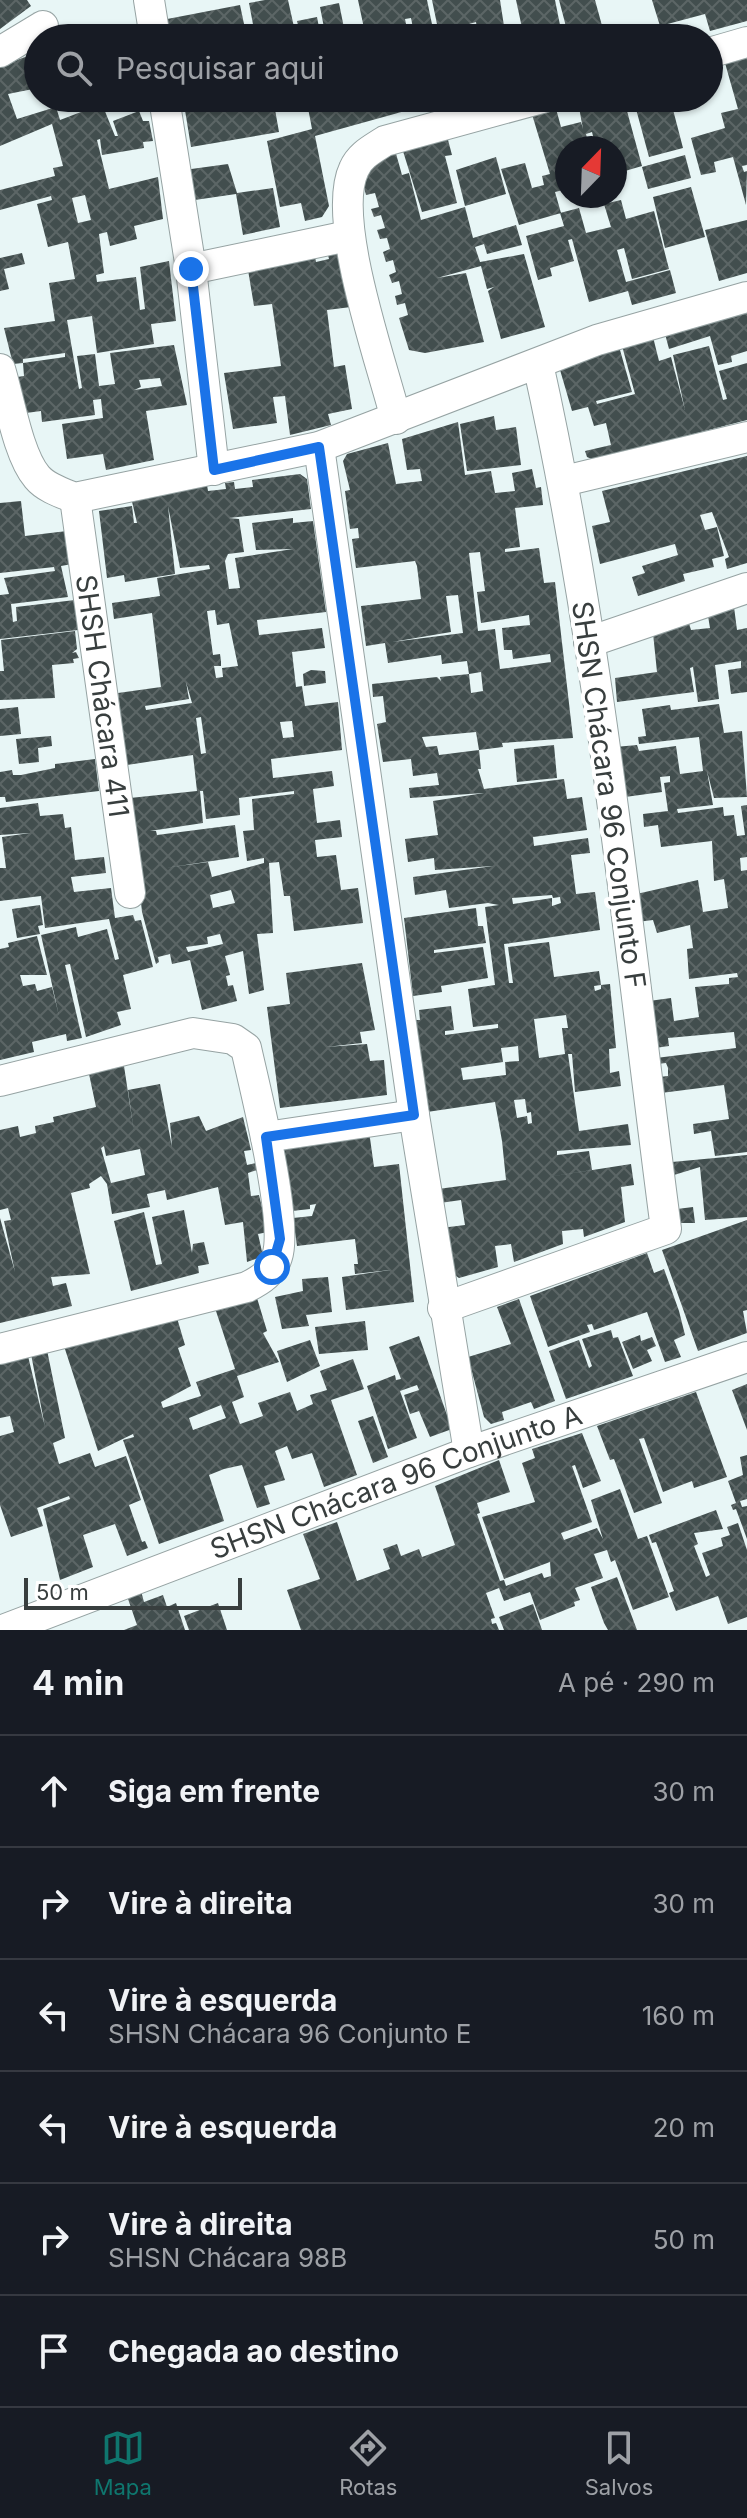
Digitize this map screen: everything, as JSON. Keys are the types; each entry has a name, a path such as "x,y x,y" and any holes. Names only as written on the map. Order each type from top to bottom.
{"street":[{"path":"149,0 153,24"},
{"path":"0,52 24,37"},
{"path":"723,49 747,42"},
{"path":"166,112 191,269 214,470"},
{"path":"396,419 348,236 350,179 364,155 385,141 491,112"},
{"path":"191,269 348,236"},
{"path":"0,369 28,462 36,477 49,487 75,498 319,447 597,340 747,297"},
{"name":"SHSN Chácara 96 Conjunto F","path":"443,1308 666,1229 589,642 564,481 538,364"},
{"path":"564,481 747,437"},
{"path":"319,447 414,1115 443,1308 469,1452"},
{"name":"SHSH Chácara 411","path":"75,498 130,893"},
{"path":"589,642 747,588"},
{"path":"0,1081 193,1033 233,1039 246,1048 266,1137 279,1247 272,1267 264,1278 247,1287 0,1349"},
{"path":"266,1137 414,1115"},
{"name":"SHSN Chácara 96 Conjunto A","path":"3,1630 469,1452 747,1357"}],"building":[{"path":"0,0 27,0 31,6 0,29"},
{"path":"288,0 293,24 253,24 249,3"},
{"path":"358,0 427,0 432,24 412,24 411,18 405,19 406,24 363,24"},
{"path":"432,0 500,0 504,24 437,24"},
{"path":"516,0 555,0 560,24 521,24"},
{"path":"559,0 595,0 602,24 565,24"},
{"path":"652,0 747,0 747,21 723,27 723,24 708,24 705,14 659,24"},
{"path":"339,3 343,24 323,24 320,7"},
{"path":"240,5 244,24 163,24 162,20"},
{"path":"317,17 318,24 298,24 297,21"},
{"path":"24,57 24,91 8,94 17,119 40,112 58,112 60,120 81,112 105,112 115,136 118,136 113,121 139,112 143,121 149,121 153,141 143,142 144,148 102,155 100,139 97,140 109,189 158,177 163,219 134,226 137,239 110,246 107,232 99,234 104,273 96,275 97,282 136,277 140,310 145,309 140,267 169,261 176,321 151,324 154,344 97,353 92,316 67,320 79,389 82,388 77,356 95,354 99,386 115,384 110,353 174,345 187,405 146,411 154,460 106,470 103,454 67,459 62,424 103,418 101,399 93,400 95,415 42,422 41,411 26,413 17,377 24,376 23,363 13,364 4,328 55,321 49,283 75,279 68,242 48,247 37,204 52,200 51,196 0,210 0,190 55,176 53,168 63,166 52,124 0,146 0,66","holes":["85,195 91,220 78,223 72,198","65,353 65,357 23,363 23,359","160,378 162,386 134,390 141,387 139,380"]},
{"path":"747,57 747,165 742,166 744,172 747,171 746,205 733,157 714,162 716,172 701,175 691,138 725,128 721,113 738,109 725,63"},
{"path":"185,112 275,112 279,132 191,147"},
{"path":"309,112 401,112 315,136 329,206 322,217 305,221 301,203 280,207 267,141 312,129"},
{"path":"531,112 557,112 561,127 581,122 583,129 580,112 627,112 642,166 627,170 627,136 593,136 592,132 586,136 555,136 555,208 560,208 561,213 519,225 501,169 525,163 532,188 544,185 542,176 550,174"},
{"path":"637,112 674,112 683,148 649,157"},
{"path":"447,136 452,155 445,156 457,203 422,212 402,148"},
{"path":"395,150 402,175 409,173 421,220 465,207 473,238 516,225 522,245 487,254 484,244 475,247 480,262 524,254 545,327 501,339 488,291 494,287 487,289 481,266 437,278 466,273 484,342 425,353 409,350 399,318 408,315 405,303 397,305 395,296 402,294 399,281 392,283 389,275 396,272 393,260 386,262 383,252 390,249 387,238 380,239 377,230 385,228 381,215 374,217 371,209 379,207 375,193 366,195 359,168"},
{"path":"685,155 691,178 648,189 642,167"},
{"path":"496,157 506,194 465,206 456,170"},
{"path":"228,164 237,193 273,188 280,227 243,235 236,194 188,201 184,170"},
{"path":"691,187 705,237 665,248 653,197"},
{"path":"579,208 586,233 611,227 605,208 623,208 626,219 654,211 669,269 632,279 624,248 617,250 626,282 670,270 676,293 632,305 628,291 589,302 572,239 568,240 574,261 550,268 552,276 538,280 526,236 564,226 560,213"},
{"path":"747,220 747,273 719,281 705,230"},
{"path":"331,249 346,256 359,306 327,310 334,367 345,365 352,409 328,414 331,425 290,435 285,396 273,397 277,423 233,429 224,373 281,366 272,304 254,306 248,270 314,250 316,262 329,259 328,255 317,258 316,252"},
{"path":"22,253 25,264 4,269 9,289 0,291 0,258"},
{"path":"747,306 747,351 731,356 732,362 718,365 710,336 669,349 664,330"},
{"path":"652,333 659,361 671,357 685,410 673,355 709,346 723,400 727,399 719,371 747,363 747,420 594,460 587,457 585,451 611,445 606,423 594,426 588,407 572,411 558,363 618,343 632,392 596,401 597,404 635,394 621,342"},
{"path":"494,416 496,430 516,427 521,465 467,471 460,424"},
{"path":"458,422 465,475 491,471 495,493 515,491 512,473 532,469 536,488 541,487 543,505 515,508 520,547 505,549 505,552 539,548 544,583 555,582 573,738 502,743 503,747 479,750 481,769 478,769 484,789 564,779 567,799 582,797 587,830 533,837 534,846 588,838 590,853 571,855 576,894 595,892 600,930 504,944 509,983 513,983 508,947 549,942 554,977 599,971 601,985 610,984 616,1048 609,1049 610,1073 619,1071 621,1086 575,1092 572,1054 568,1054 579,1131 628,1124 631,1145 557,1151 557,1155 589,1151 592,1170 535,1179 631,1164 634,1185 621,1187 625,1222 584,1237 583,1229 562,1231 563,1244 514,1262 511,1244 495,1246 498,1267 459,1278 447,1270 441,1228 465,1225 461,1200 440,1203 438,1189 506,1180 502,1141 495,1102 427,1112 416,1020 420,1020 419,1010 451,1006 454,1030 445,1031 445,1035 498,1028 498,1024 473,1027 468,989 495,985 485,907 499,905 488,903 449,908 446,890 415,895 413,877 493,866 435,870 434,858 408,862 405,839 438,835 433,801 484,793 410,798 409,788 439,785 437,773 413,776 411,759 383,762 377,724 386,722 383,696 373,697 372,684 437,677 441,681 440,677 469,674 467,661 442,664 441,655 388,663 385,643 366,646 361,606 421,599 417,566 415,561 356,568 352,539 359,538 358,528 350,529 345,491 350,490 343,461 347,454 388,443 396,484 422,481 420,469 407,470 402,439","holes":["480,552 485,591 477,592 481,623 529,615 530,625 502,628 504,650 512,650 513,659 550,654 551,662 500,669 495,629 478,631 469,553","458,595 463,633 392,642 451,632 446,596","481,672 483,691 471,693 469,674","476,732 479,750 439,755 437,746 426,747 422,737","552,895 553,898 560,897 561,903 552,906 552,898 513,904 512,898","566,1015 568,1028 562,1028 565,1054 539,1058 534,1019","518,1046 519,1061 505,1062 506,1075 463,1080 461,1068 503,1062 501,1048","525,1099 532,1123 528,1124 527,1116 517,1118 514,1100"]},
{"path":"747,456 747,563 727,569 725,559 729,557 712,512 700,515 705,530 717,527 724,556 712,559 714,567 683,574 685,581 638,596 632,577 645,573 642,566 678,555 675,544 600,564 592,526 610,522 602,491"},
{"path":"300,474 307,479 311,509 229,518 239,519 244,552 228,554 225,561 229,589 240,588 235,558 293,549 256,550 252,523 293,518 293,523 313,521 326,612 257,620 259,635 322,628 325,648 292,652 296,687 302,686 305,706 338,702 342,750 271,759 273,778 332,771 334,786 313,789 317,823 340,820 342,837 315,840 317,857 336,855 341,890 358,888 363,923 294,931 290,896 284,896 279,862 269,863 273,933 257,934 264,990 249,994 243,951 225,956 230,975 226,976 228,986 233,985 237,1001 202,1010 190,960 172,964 170,954 158,957 156,964 142,912 130,798 197,791 193,755 127,765 118,693 161,687 152,613 114,619 112,603 160,596 157,578 210,569 209,565 180,568 168,506 175,574 125,582 124,575 107,578 99,511 132,506 134,523 137,523 130,493 145,491 146,498 166,495 165,489 207,485 208,491 226,489 225,483 234,482 235,489 253,487 252,480","holes":["215,610 217,625 229,623 238,666 222,668 223,677 216,678 214,666 221,666 221,661 220,654 213,655 207,611","186,682 192,703 146,710 145,706 189,699","201,717 206,753 201,754 196,718","292,721 294,737 283,738 280,722","200,791 203,791 206,819 240,815 239,798 294,791 294,794 252,799 254,830 243,831 247,861 264,858 264,863 212,877 208,862 165,868 239,857 235,825 157,835 156,831 150,831 203,823","231,890 235,903 213,908 210,895","220,934 223,944 188,952 186,947 208,944 207,937"]},
{"path":"21,501 25,536 67,531 72,564 61,566 68,597 11,604 13,622 17,621 16,607 75,600 78,630 0,639 0,595 9,594 4,578 55,571 54,567 0,573 0,503"},
{"path":"734,607 737,630 747,628 747,692 731,694 728,670 741,668 741,661 715,665 719,699 698,702 693,667 690,668 694,692 617,702 615,678 657,672 653,633 689,623 691,630 710,628 708,616"},
{"path":"75,631 77,649 72,653 76,652 79,658 73,659 74,663 52,665 55,698 0,700 0,671 4,671 1,640"},
{"path":"311,670 325,671 326,683 304,686 303,674"},
{"path":"719,704 724,733 742,731 747,797 714,798 707,771 713,805 677,809 678,813 723,807 724,816 734,815 737,836 745,835 741,806 747,805 747,857 740,858 741,871 747,870 747,1152 715,1156 711,1131 694,1134 693,1124 729,1119 724,1085 661,1093 659,1077 668,1076 668,1068 666,1063 657,1064 656,1058 736,1048 734,1032 668,1038 669,1046 655,1048 649,1001 671,998 674,1021 699,1017 695,987 729,984 729,978 738,977 737,973 689,979 687,949 693,948 690,925 657,933 653,920 637,922 632,895 698,880 703,912 728,908 724,879 714,881 712,841 661,847 658,825 644,827 643,814 668,811 664,783 670,782 670,776 660,777 662,792 625,797 615,747 637,745 639,751 676,746 680,774 703,771 699,737 639,744 638,737 646,736 642,709 670,705 671,710"},
{"path":"18,707 21,734 0,736 0,709"},
{"path":"51,736 52,746 38,748 39,762 19,764 16,739"},
{"path":"554,745 557,778 517,782 514,749"},
{"path":"95,759 99,791 6,802 5,797 0,797 0,772 12,770 13,775 21,775 55,768 55,764"},
{"path":"38,803 40,816 63,814 65,828 71,827 75,860 104,857 106,873 71,877 74,892 111,888 115,918 133,915 135,921 141,920 153,967 123,975 131,1009 117,1012 121,1025 86,1037 70,964 65,965 82,1038 67,1041 66,1034 32,1042 34,1052 0,1060 0,949 9,947 8,943 37,936 47,975 20,975 23,986 35,984 37,991 52,987 59,1016 41,935 76,927 78,937 107,929 115,960 119,959 109,919 45,928 41,896 0,901 0,868 6,868 2,837 30,833 0,835 0,808"},
{"path":"40,905 43,925 38,926 40,934 17,938 12,909"},
{"path":"476,908 478,926 483,926 486,943 434,950 434,953 483,947 488,978 441,986 442,992 413,996 404,918"},
{"path":"362,963 375,1030 360,1032 362,1043 326,1047 367,1044 370,1061 384,1060 387,1095 280,1108 267,1007 290,1004 286,973"},
{"path":"124,1066 134,1132 128,1090 160,1084 172,1147 170,1123 199,1116 206,1131 243,1117 251,1150 244,1151 247,1165 256,1163 257,1170 248,1173 251,1196 259,1195 268,1232 258,1234 263,1256 247,1262 243,1222 225,1225 218,1187 167,1200 165,1190 147,1194 150,1207 112,1214 107,1184 101,1176 89,1184 90,1188 71,1193 90,1274 51,1277 53,1286 66,1283 72,1306 0,1323 0,1218 15,1272 4,1221 11,1220 8,1208 0,1210 0,1130 18,1126 20,1137 36,1133 35,1126 54,1122 53,1117 96,1107 89,1074","holes":["104,1146 106,1156 140,1149 145,1175 111,1183 101,1148"]},
{"path":"369,1131 374,1167 399,1164 414,1302 346,1310 342,1277 390,1270 355,1274 354,1264 358,1264 355,1239 297,1246 293,1218 312,1216 316,1204 310,1205 310,1209 292,1211 280,1140"},
{"path":"747,1155 747,1217 705,1220 700,1167 674,1175 672,1162"},
{"path":"693,1207 695,1223 679,1223 677,1209"},
{"path":"184,1210 192,1253 193,1244 204,1242 209,1264 198,1266 199,1273 131,1291 114,1221 144,1212 156,1265 162,1264 152,1217"},
{"path":"747,1220 747,1310 743,1311 747,1333 698,1351 662,1250"},
{"path":"647,1253 654,1273 664,1269 679,1311 685,1335 674,1340 681,1357 665,1362 647,1312 594,1330 592,1324 587,1325 590,1332 548,1347 530,1296"},
{"path":"328,1277 332,1312 306,1315 309,1326 282,1329 275,1297 303,1291 302,1279"},
{"path":"257,1298 267,1331 263,1333 279,1362 237,1376 244,1397 232,1402 240,1424 263,1416 258,1403 290,1392 297,1411 313,1404 310,1395 327,1390 320,1371 353,1359 364,1389 331,1400 357,1475 324,1487 312,1453 292,1459 287,1446 275,1451 285,1480 264,1486 270,1504 257,1508 242,1465 224,1469 209,1475 224,1521 159,1544 123,1440 134,1437 133,1434 98,1451 64,1346 177,1318 185,1345 178,1348 191,1386 161,1402 163,1408 201,1396 196,1382 235,1369 215,1308","holes":["221,1405 226,1418 193,1430 189,1418"]},
{"path":"519,1299 555,1401 534,1409 531,1402 502,1412 504,1420 491,1424 484,1417 468,1357 511,1344 497,1307"},
{"path":"365,1321 368,1350 319,1354 315,1327"},
{"path":"611,1330 613,1338 618,1337 633,1376 566,1399 549,1351 579,1340 589,1368 592,1366 582,1339"},
{"path":"640,1335 641,1341 652,1337 656,1346 647,1350 652,1361 633,1369 622,1342"},
{"path":"419,1336 452,1429 430,1437 419,1411 410,1414 404,1395 419,1390 417,1385 400,1391 417,1438 388,1449 367,1386 395,1375 396,1380 401,1379 389,1347"},
{"path":"310,1340 320,1366 287,1382 277,1351"},
{"path":"47,1350 65,1438 53,1443 59,1464 90,1453 95,1467 126,1456 141,1500 129,1505 142,1542 145,1541 148,1548 127,1556 115,1524 83,1535 93,1567 60,1580 43,1509 70,1499 69,1496 37,1508 43,1526 11,1537 0,1505 0,1436 14,1432 10,1416 0,1418 0,1363 28,1356 45,1427 31,1354"},
{"path":"747,1384 747,1430 732,1390"},
{"path":"696,1392 727,1477 694,1488 692,1481 663,1492 644,1438 639,1439 662,1503 634,1513 614,1459 610,1460 597,1426"},
{"path":"373,1416 388,1457 373,1463 358,1421"},
{"path":"582,1433 601,1481 583,1488 575,1465 572,1466 592,1522 561,1533 564,1540 597,1528 603,1539 591,1500 620,1489 638,1539 647,1536 669,1597 633,1610 615,1560 611,1562 607,1550 594,1554 603,1578 575,1588 580,1600 574,1602 575,1606 540,1620 530,1592 504,1601 499,1588 486,1593 495,1618 491,1619 492,1624 496,1623 499,1630 301,1630 287,1590 320,1579 303,1534 337,1522 357,1581 390,1569 383,1549 397,1544 401,1556 419,1549 422,1557 455,1545 435,1486 499,1460 510,1492 477,1503 480,1513 477,1514 500,1581 504,1580 506,1586 542,1573 544,1578 551,1576 550,1562 504,1579 482,1517 535,1502 522,1463 535,1458 532,1449"},
{"path":"747,1455 747,1499 740,1501 742,1507 747,1506 747,1539 736,1509 733,1510 731,1505 736,1503 728,1481 743,1475 740,1457"},
{"path":"716,1510 723,1529 694,1533 698,1544 694,1546 706,1577 710,1575 702,1553 723,1546 721,1538 730,1535 727,1527 738,1523 747,1550 747,1617 728,1624 718,1596 676,1611 669,1593 674,1591 656,1542 652,1543 649,1535"},
{"path":"617,1577 637,1630 608,1630 604,1623 591,1587"},
{"path":"141,1591 144,1602 163,1595 167,1607 176,1603 185,1630 124,1630 137,1625 127,1596"},
{"path":"218,1603 227,1630 189,1630 184,1616"},
{"path":"533,1604 542,1630 504,1630 499,1617"}],"route":[{"path":"191,269 214,470 319,447 414,1115 266,1137 280,1239 278,1256 272,1267"}]}
